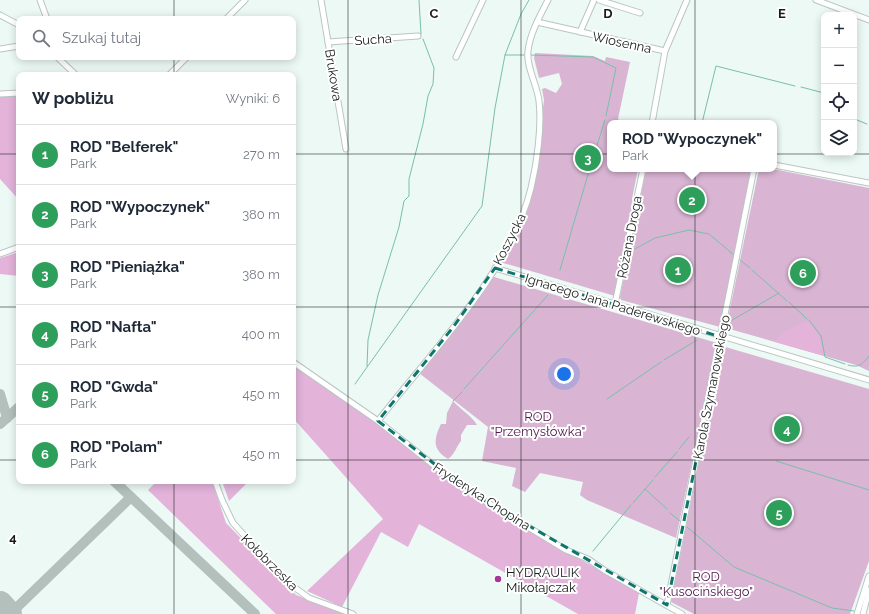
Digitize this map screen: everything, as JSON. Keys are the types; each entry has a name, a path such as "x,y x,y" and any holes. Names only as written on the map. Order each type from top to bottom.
{"street":[{"path":"40,0 46,16"},
{"path":"229,16 245,0"},
{"name":"Brukowa","path":"321,0 346,149"},
{"path":"456,57 483,0"},
{"name":"Koszycka","path":"378,421 454,326 495,268 521,220 531,187 538,133 539,101 528,52 537,22 548,0"},
{"name":"Wiosenna","path":"580,32 594,0"},
{"path":"599,0 640,13"},
{"path":"653,120 665,51 687,0"},
{"path":"816,0 869,20"},
{"path":"0,15 16,23"},
{"name":"Wiosenna","path":"537,22 665,51"},
{"name":"Sucha","path":"328,42 418,36"},
{"path":"0,50 16,47"},
{"path":"60,60 73,72"},
{"path":"172,72 184,60"},
{"path":"0,94 16,93"},
{"path":"777,166 869,183"},
{"name":"Różana Droga","path":"615,304 642,172"},
{"name":"Karola Szymanowskiego","path":"667,605 753,172"},
{"path":"0,254 16,248"},
{"name":"Ignacego Jana Paderewskiego","path":"495,268 869,380"},
{"name":"Fryderyka Chopina","path":"296,364 378,421 446,475 475,495 566,550 588,559 604,570 682,614"},
{"name":"Kołobrzeska","path":"217,484 222,500 233,523 287,582 309,598 353,614"},
{"path":"857,614 869,576"},
{"path":"863,614 869,590"}],"highlighted area":[{"path":"495,268 721,337 667,605 475,495 378,421 454,326"}],"green space":[{"path":"535,53 593,56 605,61 606,57 630,62 619,120 607,120 607,172 637,172 632,199 634,201 615,296 500,262 514,240 532,192 544,100 542,89 545,88 556,93 562,84 559,73 539,78 534,58"},
{"path":"777,170 869,188 869,371 856,365 726,328 758,172 777,172"},
{"path":"645,172 750,172 720,327 621,300 620,297"},
{"name":"ROD \"Przemysłówka\"","path":"491,276 717,343 676,538 587,500 580,495 583,482 540,473 525,492 512,486 516,468 482,461 488,427 419,373"},
{"name":"ROD \"Kusocińskiego\"","path":"722,346 869,389 869,561 850,614 694,614 671,602"},
{"path":"453,401 477,425 467,425 461,435 461,441 448,459 439,452 436,440 441,424 446,424 447,413"}],"shaded area":[{"path":"16,95 16,197 0,179 0,96"},
{"path":"16,253 16,276 0,274 0,258"},
{"path":"807,321 815,328 820,336 824,356 775,342 784,332"},
{"path":"296,366 373,421 441,474 529,530 639,593 635,614 578,614 419,524 408,547 381,532 342,607 307,591 383,519 296,421"},
{"path":"154,484 213,484 226,523 296,595 344,614 276,614 148,490"},
{"path":"223,484 246,484 229,501"}],"waterway":[{"path":"419,0 421,34"},
{"path":"355,384 482,206 495,108 505,55 521,14 529,0"},
{"path":"367,366 368,340 378,295 399,227 404,201 409,196 409,179 423,124 428,96 433,84 434,68 423,39"},
{"path":"505,55 524,55"},
{"path":"530,55 593,57 616,68 606,116"},
{"path":"703,120 716,66 795,86"},
{"path":"801,87 821,92"},
{"path":"590,168 605,120"},
{"path":"857,120 867,124"},
{"path":"560,270 589,171"},
{"path":"631,251 655,238 689,230 709,234 734,255"},
{"path":"740,260 750,268"},
{"path":"752,270 787,301"},
{"path":"727,323 779,293"},
{"path":"464,389 548,295"},
{"path":"789,302 807,319"},
{"path":"809,320 821,336 825,357 845,364"},
{"path":"664,360 697,340"},
{"path":"848,365 858,366 869,356"},
{"path":"607,399 661,362"},
{"path":"453,401 462,392"},
{"path":"679,449 689,437"},
{"path":"655,477 677,452"},
{"path":"776,461 869,490"},
{"path":"633,503 653,480"},
{"path":"645,489 667,509"},
{"path":"593,551 631,505"},
{"path":"670,513 680,521"},
{"path":"687,527 734,567 832,608 854,611"}],"taxiway":[{"path":"0,394 7,418"},
{"path":"0,424 16,410"},
{"path":"117,484 255,614"},
{"path":"10,614 130,498"}],"runway":[{"path":"0,604 9,614"}],"place":[{"name":"ROD \"Pieniążka\"","path":"588,158"},
{"name":"ROD \"Wypoczynek\"","path":"692,200"},
{"name":"ROD \"Belferek\"","path":"678,270"},
{"name":"ROD \"Polam\"","path":"803,273"},
{"name":"ROD \"Nafta\"","path":"787,429"},
{"name":"ROD \"Gwda\"","path":"779,513"},
{"name":"HYDRAULIK Mikołajczak","path":"498,579"}]}
